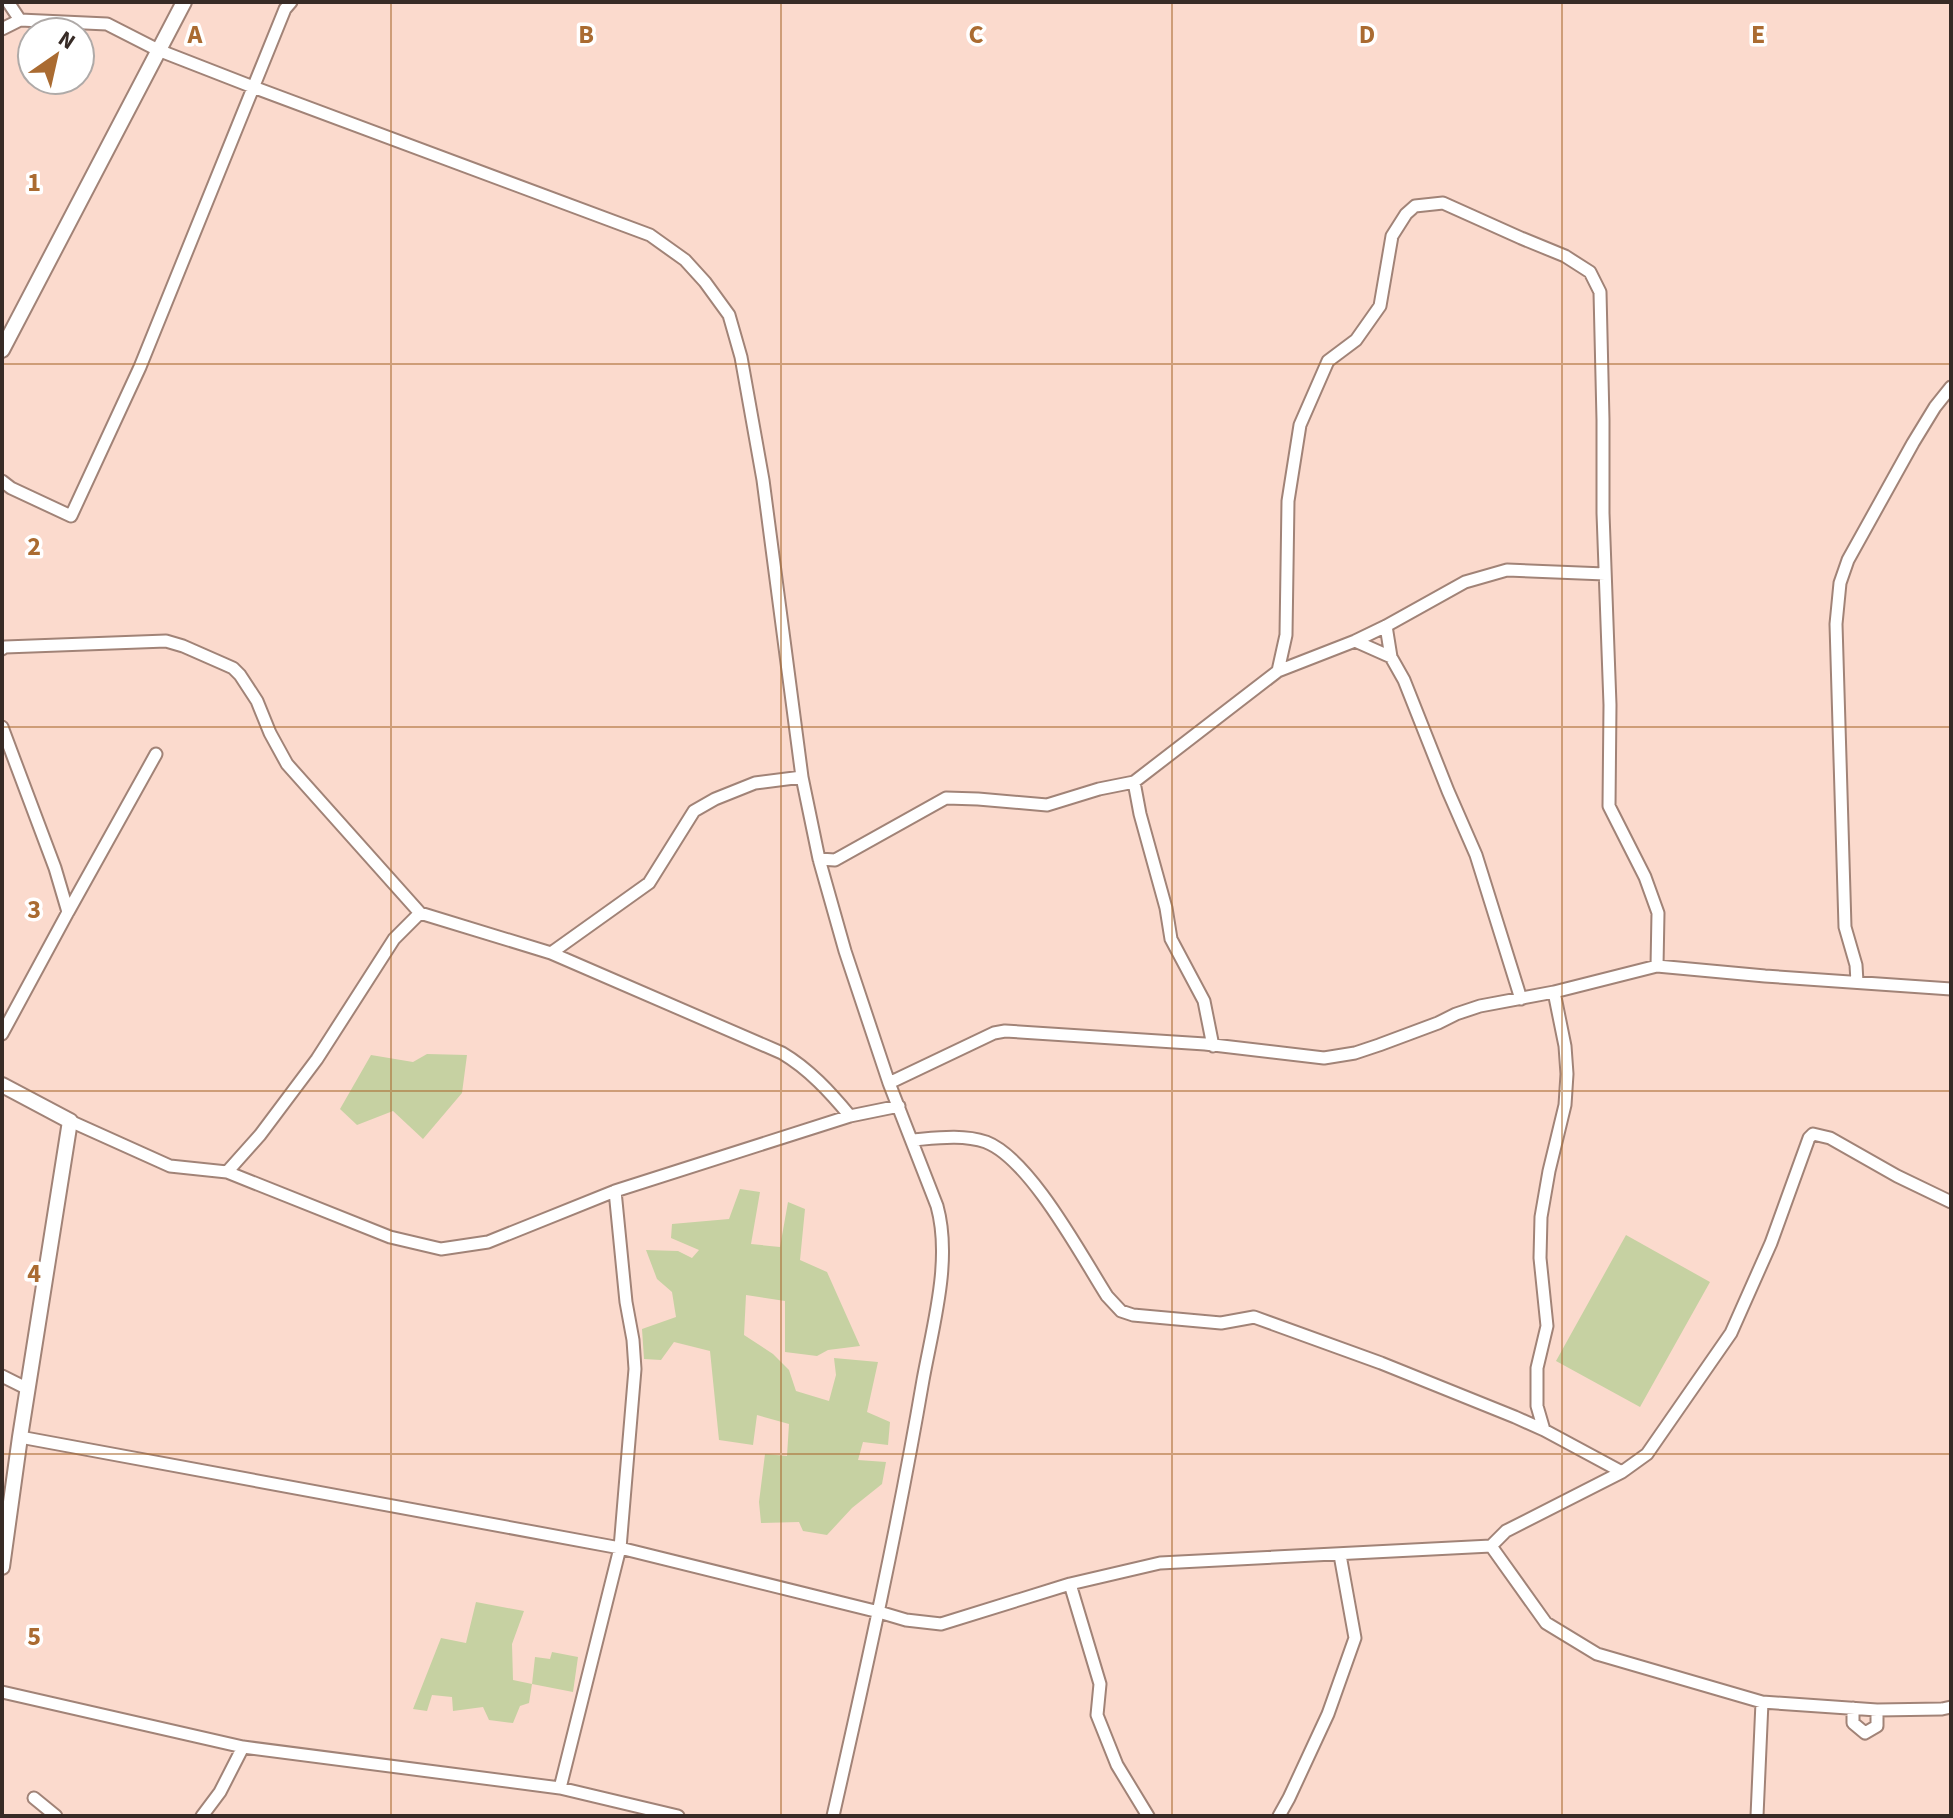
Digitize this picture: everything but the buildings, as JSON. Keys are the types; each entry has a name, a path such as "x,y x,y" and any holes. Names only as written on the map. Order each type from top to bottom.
{"street":[{"path":"2,350 184,2"},
{"path":"2,481 71,516 140,367 285,9 291,2"},
{"path":"96,23 107,24 158,50 253,87 650,235 685,260 729,315 741,357 763,480 802,777 819,859 845,951 889,1083 943,1226 944,1259 915,1428 879,1612 833,1816"},
{"path":"1278,671 1286,635 1288,501 1300,425 1328,361 1356,340 1380,306 1392,236 1406,214 1415,206 1443,203 1565,256 1590,272 1600,292 1610,705 1609,806 1645,877 1658,913 1657,966"},
{"path":"1857,982 1856,965 1845,927 1836,624 1840,583 1848,560 1913,443 1951,387"},
{"path":"819,859 835,860 946,798 1047,805 1134,782 1278,671 1355,641 1465,582 1507,570 1605,574"},
{"path":"1386,626 1391,657 1404,680 1476,855 1521,999"},
{"path":"2,649 166,641 233,668 257,701 287,764 420,913 551,953 782,1053 829,1091 850,1116"},
{"path":"1355,641 1391,657"},
{"path":"2,727 55,868 68,912"},
{"path":"2,1034 156,754"},
{"path":"551,953 649,883 694,811 755,783 802,777"},
{"path":"1134,782 1171,939 1204,1001 1213,1046"},
{"path":"227,1172 260,1135 317,1059 394,939 420,913"},
{"path":"889,1083 994,1033 1005,1031 1205,1044 1324,1058 1379,1045 1480,1006 1554,992 1657,966 1951,989"},
{"path":"1544,1430 1537,1406 1537,1368 1547,1326 1540,1258 1541,1217 1565,1105 1567,1074 1565,1046 1554,992"},
{"path":"2,1085 70,1121 170,1166 227,1172 390,1237 441,1249 488,1242 615,1191 850,1116 899,1106"},
{"path":"2,1567 70,1121"},
{"path":"20,1437 620,1548 906,1620 941,1624 1070,1584 1160,1563 1491,1546 1506,1531 1622,1472 1647,1454 1731,1333 1771,1243 1813,1134 1830,1138 1951,1202"},
{"path":"912,1140 944,1137 977,1140 989,1143 1018,1164 1039,1189 1107,1296 1121,1311 1133,1315 1221,1323 1254,1317 1381,1363 1544,1430 1622,1472"},
{"path":"560,1788 620,1548 635,1369 615,1191"},
{"path":"2,1376 28,1389"},
{"path":"1491,1546 1546,1623 1597,1654 1762,1702 1877,1710 1951,1707"},
{"path":"1279,1816 1328,1714 1355,1638 1340,1555"},
{"path":"1070,1584 1100,1684 1097,1715 1117,1765 1148,1816"},
{"path":"2,1692 243,1747 560,1788 678,1816"},
{"path":"1757,1816 1762,1702"},
{"path":"1853,1708 1853,1723 1865,1733 1877,1726 1877,1710"},
{"path":"202,1816 220,1792 243,1747"},
{"path":"34,1798 56,1816"}],"green space":[{"path":"427,1054 467,1055 462,1093 423,1139 393,1111 357,1125 340,1109 371,1055 413,1062"},
{"path":"740,1189 760,1192 751,1244 780,1247 788,1202 805,1209 800,1260 827,1272 860,1346 828,1350 817,1356 785,1352 785,1301 746,1295 744,1335 773,1354 789,1370 796,1391 829,1401 836,1375 834,1358 878,1362 867,1412 890,1422 888,1445 863,1442 858,1460 886,1462 882,1484 852,1508 827,1535 803,1531 799,1522 761,1523 759,1502 765,1454 787,1456 789,1424 757,1415 753,1445 719,1440 710,1351 674,1342 661,1360 644,1359 642,1329 676,1317 672,1292 657,1279 646,1250 678,1251 692,1258 699,1250 671,1238 672,1224 729,1219"},
{"path":"1626,1235 1710,1282 1640,1407 1556,1361"},
{"path":"476,1602 524,1611 512,1644 513,1680 532,1684 529,1703 520,1706 513,1723 489,1720 483,1707 453,1711 452,1697 432,1695 427,1711 413,1709 441,1638 466,1643"},
{"path":"552,1652 578,1657 573,1692 532,1684 535,1657 550,1659"}]}
